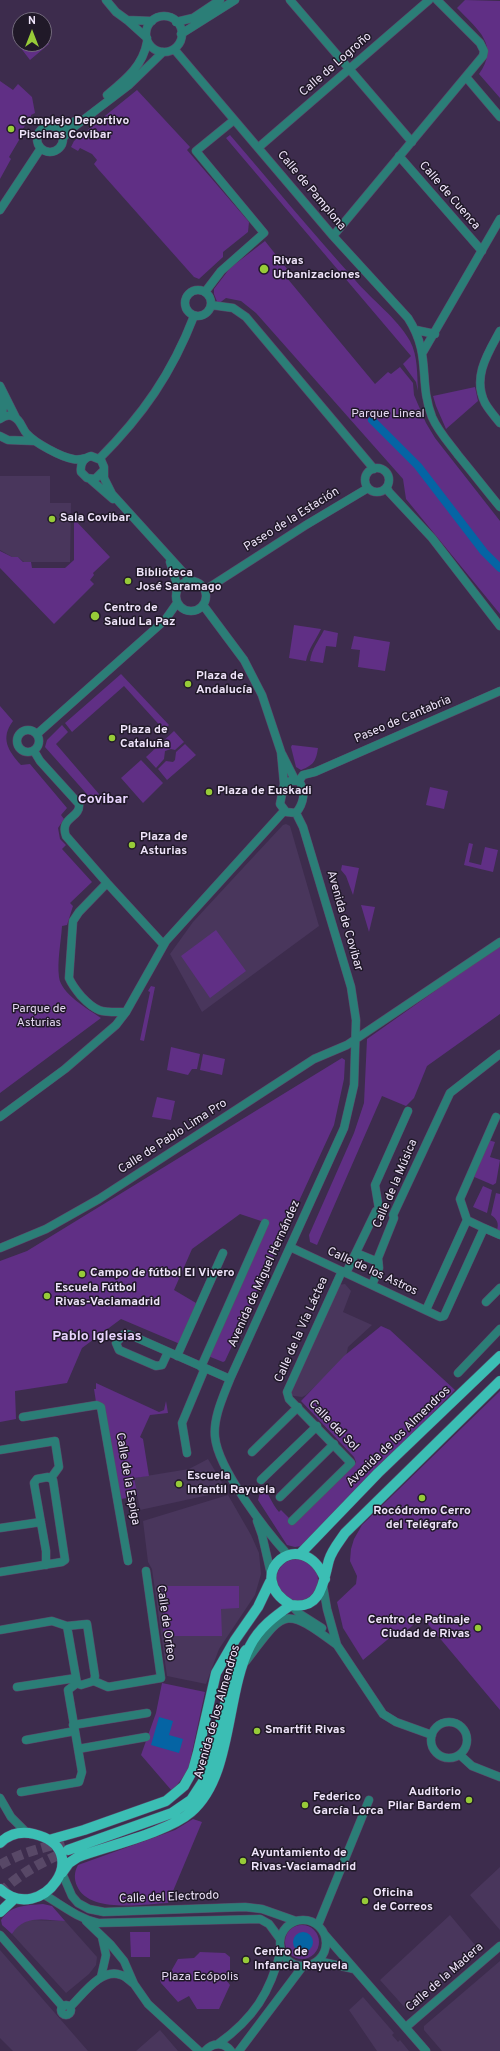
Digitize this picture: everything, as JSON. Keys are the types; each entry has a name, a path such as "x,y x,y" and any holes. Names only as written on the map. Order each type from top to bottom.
{"main road":[{"name":"Avenida de los Almendros","path":"300,1554 378,1473 500,1356"},
{"path":"324,1582 315,1561 300,1554 288,1555 277,1562 271,1578 279,1597 291,1605 302,1605 312,1601 318,1596 324,1582 333,1551 345,1533 500,1381"},
{"name":"Avenida de los Almendros","path":"49,1840 84,1830 166,1801 184,1786 193,1770 216,1673 235,1640 258,1607 271,1578"},
{"name":"Avenida de los Almendros","path":"43,1894 57,1882 69,1863 78,1857 174,1822 190,1813 200,1803 211,1786 218,1768 243,1666 250,1645 270,1621 291,1605"},
{"path":"224,1660 200,1767 188,1790 171,1805 66,1846 172,1813 190,1800 206,1777 236,1662 250,1645"},
{"path":"0,1843 6,1838 17,1833 27,1833 49,1840 56,1846 60,1854 63,1863 62,1873"},
{"path":"0,1889 6,1894 15,1898 25,1899 43,1894"},
{"path":"0,1912 15,1898"}],"street":[{"path":"106,0 116,12 127,20 147,40 151,47 163,52"},
{"path":"127,20 152,21 164,17 176,22 193,18 220,0"},
{"path":"181,34 235,0"},
{"path":"290,0 412,142"},
{"name":"Calle de Logroño","path":"259,147 429,0"},
{"path":"333,236 480,61 484,51 480,43 437,0"},
{"path":"152,21 146,33 147,40 141,62 125,80 84,116 67,126 57,128 47,126 39,133 38,143 41,148 46,151 58,149 63,138 70,130 129,85 163,52 174,49 181,39 181,34 176,22"},
{"name":"Calle de Pamplona","path":"174,49 259,147 333,236 408,318 416,330 423,352 426,394 433,418 442,435 500,507"},
{"path":"466,77 500,117"},
{"path":"205,292 221,271 264,233 196,151 234,120"},
{"path":"57,128 63,138"},
{"path":"0,210 41,148"},
{"name":"Calle de Cuenca","path":"400,156 482,251"},
{"name":"Calle de Cuenca","path":"423,352 435,334 500,219"},
{"path":"193,291 205,292 210,298 211,305 206,313 194,316 185,308 187,296 193,291"},
{"path":"211,305 233,308 246,317 374,469"},
{"path":"99,459 138,416 158,389 173,365 194,316"},
{"path":"416,330 435,334"},
{"path":"500,330 483,361 480,382 485,403 500,423"},
{"path":"1,389 21,426 34,441 74,460 94,456 99,459 103,464 106,484 119,503 191,581 202,587 206,595 201,608 191,612 184,610 177,603 176,595 178,588 183,583 191,581"},
{"path":"0,419 3,408 1,389"},
{"path":"0,419 8,415 16,418"},
{"path":"13,439 20,431 21,426"},
{"path":"0,436 8,440 34,441"},
{"path":"63,456 109,497 119,503"},
{"path":"81,472 82,463 86,458"},
{"path":"374,469 381,469 387,473 390,481 387,488 377,492 368,488 366,477 374,469"},
{"path":"90,479 98,478 103,471"},
{"name":"Paseo de la Estación","path":"202,587 230,573 368,488"},
{"path":"387,488 432,538 500,626"},
{"path":"169,558 178,588"},
{"path":"37,734 165,620 177,603"},
{"path":"201,608 217,622 254,677 281,752 304,793 301,807 296,812 289,813 284,811 280,801 284,784 281,752"},
{"path":"165,620 184,610"},
{"name":"Paseo de Cantabria","path":"299,782 315,772 500,691"},
{"path":"34,751 22,751 17,746 16,739 23,730 31,730 37,734"},
{"path":"34,751 38,745 37,734"},
{"path":"34,751 40,761 79,804 78,810 66,822 63,829 66,836 163,944"},
{"path":"284,784 299,782"},
{"path":"0,1117 65,1069 116,1025 126,1012 163,944 196,905 284,811"},
{"name":"Avenida de Covibar","path":"296,812 303,827 351,988 356,1020 356,1040"},
{"path":"107,883 79,912 73,921 69,978 72,985 92,1007 100,1011 126,1012"},
{"name":"Calle de Pablo Lima Pro","path":"0,1248 46,1229 99,1199 314,1059 356,1040 500,942"},
{"name":"Avenida de Miguel Hernández","path":"288,1555 253,1511 221,1458 215,1437 218,1410 230,1379 344,1128 354,1085 356,1040"},
{"name":"Calle de la Música","path":"372,1285 379,1268 378,1262 394,1218 393,1215 450,1093 500,1054"},
{"path":"393,1215 379,1209 375,1186 408,1111"},
{"path":"426,1310 467,1220 460,1199 496,1117"},
{"name":"Calle de la Vía Láctea","path":"289,1399 287,1392 344,1272 356,1253 376,1211 379,1209"},
{"path":"467,1220 500,1235"},
{"path":"187,1453 182,1423 203,1367 265,1222"},
{"name":"Calle de los Astros","path":"290,1247 440,1317 444,1316 484,1228"},
{"path":"356,1253 378,1262"},
{"path":"177,1356 223,1254"},
{"path":"486,1302 500,1288"},
{"path":"458,1373 500,1329"},
{"path":"168,1352 162,1365 156,1366 119,1350 116,1343 120,1336 128,1334 230,1379"},
{"name":"Calle del Sol","path":"289,1399 351,1461 351,1464 292,1521"},
{"name":"Calle de la Espiga","path":"23,1417 97,1405 103,1410 128,1561"},
{"path":"252,1452 298,1407"},
{"path":"261,1480 317,1426"},
{"path":"0,1450 55,1441 59,1467 51,1478 66,1557 62,1562 0,1572"},
{"path":"280,1497 334,1444"},
{"path":"46,1564 46,1551 35,1480 51,1478"},
{"name":"Avenida de Miguel Hernández","path":"253,1511 262,1535 271,1578"},
{"path":"0,1528 41,1522"},
{"name":"Calle de Orfeo","path":"94,1681 108,1687 161,1678 146,1572"},
{"path":"324,1582 326,1609 337,1645 383,1714 396,1722 432,1735"},
{"path":"291,1605 324,1630 328,1638"},
{"path":"243,1666 270,1629 279,1620 286,1617 294,1618 308,1624 337,1645"},
{"path":"0,1630 52,1621 66,1626 87,1624 94,1681 81,1686 76,1681 66,1626"},
{"path":"17,1687 76,1681"},
{"path":"21,1792 79,1782 82,1772 68,1690 76,1681"},
{"path":"26,1740 74,1728 147,1713"},
{"path":"443,1722 454,1722 460,1724 464,1728 468,1739 464,1750 460,1755 450,1758 439,1755 432,1746 432,1735 434,1730 443,1722"},
{"path":"78,1749 146,1737"},
{"path":"460,1755 472,1766 500,1777"},
{"path":"0,1798 11,1817 27,1833"},
{"path":"318,1925 369,1800"},
{"name":"Calle del Electrodo","path":"62,1873 72,1896 78,1903 89,1909 112,1913 245,1908 262,1909 296,1921"},
{"name":"Calle del Electrodo","path":"43,1894 65,1906 75,1916 85,1920 112,1924 260,1919 269,1924 280,1939"},
{"path":"85,1920 124,1961 134,1984 148,2004 199,2051"},
{"path":"205,2051 209,2047 218,2044 229,2036 257,2007 275,1975 281,1950 280,1939 286,1928 296,1921 308,1920 318,1925 354,1969 426,2051"},
{"path":"0,1934 67,2007 101,1977 110,1974 120,1974 134,1984"},
{"path":"318,1960 326,1946 325,1935"},
{"path":"101,1977 106,1955 102,1937"},
{"name":"Calle de la Madera","path":"406,2027 500,1946"},
{"path":"281,1950 289,1962 303,1966"},
{"path":"239,2051 303,1966 318,1960 354,1969"},
{"path":"218,2044 227,2046 231,2051"}],"shaded area":[{"path":"0,476 50,476 50,503 71,503 70,562 24,562 18,557 12,557 0,550"},
{"path":"286,824 290,826 319,926 202,1012 170,954 193,922 283,825"},
{"path":"345,1284 351,1291 343,1312 372,1325 348,1347 346,1357 306,1395 302,1397 294,1396 290,1394 338,1285"},
{"name":"Escuela Infantil Rayuela","path":"208,1459 227,1491 140,1510 134,1478 189,1469"},
{"path":"228,1495 251,1535 259,1553 261,1574 255,1595 219,1649 206,1684 167,1676 152,1569 148,1562 143,1521"},
{"path":"500,1867 500,1930 470,1895"},
{"path":"450,1915 480,1951 411,2010 407,2010 380,1980"},
{"path":"30,1920 65,1921 97,1957 96,1965 89,1974 66,1993 12,1934 17,1925"},
{"path":"0,1950 88,2051 13,2051 0,2038"},
{"path":"500,1961 500,2051 442,2051 424,2030 424,2026"},
{"path":"363,1997 394,2033 392,2035 398,2042 400,2040 409,2051 377,2051 349,2010"},
{"path":"160,2030 178,2051 136,2051"}],"green space":[{"path":"465,0 500,1 500,98 479,74 485,64 487,46 479,31 457,8"},
{"path":"24,52 40,52 30,60"},
{"name":"Complejo Deportivo Piscinas Covibar","path":"0,81 13,90 18,84 32,97 35,113 31,115 31,121 27,122 20,134 22,135 9,157 11,159 0,179"},
{"path":"137,90 190,147 187,150 249,222 248,232 223,252 223,257 199,279 194,277 98,169 94,164 97,160 92,154 80,148 78,151 71,147 74,141"},
{"path":"230,135 339,262 405,333 413,347 417,365 418,391 416,382 403,364 411,356 226,138"},
{"name":"Parque Lineal","path":"265,241 291,274 287,278 375,384 388,372 391,374 400,367 413,383 414,395 426,423 435,438 500,521 500,614 406,499 403,479 256,313 241,301 226,298 218,304 214,294 214,289 230,268"},
{"path":"475,387 478,401 446,429 433,396"},
{"path":"74,519 110,557 93,573 94,575 90,580 94,584 54,624 0,568 0,551 12,557 18,557 23,562 31,562 32,568 65,568 74,560"},
{"path":"294,625 321,629 310,648 306,661 289,658"},
{"path":"324,630 338,633 336,647 326,646 323,663 310,661 314,649"},
{"path":"354,636 390,642 385,671 358,667 360,650 351,649"},
{"path":"121,674 169,725 164,730 124,686 72,732 65,723"},
{"name":"Parque de Asturias","path":"0,706 13,721 9,727 6,739 12,755 21,765 30,764 67,808 61,815 64,819 58,828 60,839 66,845 62,849 92,882 70,903 73,906 67,925 62,926 59,977 61,983 70,995 101,1018 0,1093"},
{"path":"62,725 68,732 56,744 99,794 93,801 45,747 47,740"},
{"path":"174,731 184,742 175,750 171,749 165,751 164,759 156,768 146,757"},
{"path":"185,744 196,755 167,780 158,769 166,761 173,762 175,760 176,752"},
{"path":"292,745 318,748 314,762 301,770 296,767 291,747"},
{"path":"141,760 163,783 143,803 121,778"},
{"path":"430,787 448,791 444,809 426,805"},
{"path":"469,843 473,844 469,862 481,865 485,847 498,850 493,872 464,865"},
{"path":"342,865 359,868 353,895 346,876 341,870"},
{"path":"361,905 375,907 369,932"},
{"path":"216,930 246,971 210,998 181,956"},
{"path":"500,945 500,1014 427,1066 414,1098 406,1106 382,1096 317,1245 310,1242 309,1235 354,1133 364,1103 367,1039"},
{"path":"151,986 155,987 144,1041 140,1040 150,992 148,991"},
{"path":"171,1047 200,1054 197,1069 192,1069 188,1075 167,1070"},
{"path":"203,1054 225,1059 222,1075 200,1070"},
{"path":"342,1058 345,1060 344,1079 334,1125 299,1201 295,1200 292,1208 295,1209 225,1361 223,1362 208,1356 267,1223 240,1214 192,1249 174,1290 196,1303 180,1344 121,1319 82,1348 67,1383 15,1391 16,1419 0,1422 0,1261 27,1251"},
{"path":"157,1097 175,1101 171,1120 152,1117"},
{"path":"488,1140 495,1142 490,1157 500,1160 496,1183 493,1185 472,1176"},
{"path":"483,1186 492,1190 487,1213 473,1207"},
{"path":"496,1193 500,1194 500,1231 497,1230 498,1223 491,1215"},
{"path":"381,1326 390,1330 455,1390 302,1546 295,1547 287,1545 258,1500 262,1485 279,1512 281,1510 294,1523 354,1465 356,1462 354,1457 301,1401 344,1356"},
{"path":"96,1383 159,1412 164,1410 166,1401 168,1413 150,1415 140,1437 143,1439 149,1476 134,1478 138,1496 121,1499 96,1402 94,1389 96,1389"},
{"path":"500,1391 500,1710 422,1617 403,1634 399,1630 363,1660 343,1628 337,1602 356,1584 357,1576 350,1561 351,1549 354,1539 362,1525"},
{"path":"293,1559 301,1559 309,1562 315,1568 318,1580 315,1592 309,1598 301,1601 293,1601 285,1598 279,1592 276,1584 276,1576 279,1568 285,1562"},
{"path":"163,1586 239,1586 239,1608 221,1609 222,1636 163,1636"},
{"path":"162,1683 205,1692 188,1771 172,1791 141,1755 156,1713"},
{"path":"193,1819 202,1822 168,1903 132,1905 105,1904 93,1901 83,1895 77,1886 75,1876 78,1865 175,1830"},
{"path":"43,1904 52,1906 65,1921 43,1919 29,1921 23,1923 12,1934 2,1925 1,1920 15,1908"},
{"path":"305,1925 312,1927 317,1932 319,1942 317,1952 312,1957 299,1959 292,1957 287,1952 285,1939 287,1932 292,1927"},
{"path":"130,1932 150,1932 150,1957 131,1957"},
{"name":"Plaza Ecópolis","path":"200,1952 225,1953 230,1957 230,1975 221,1973 230,1985 219,2009 197,2009 189,1996 178,2002 160,1980 170,1973 178,1959 194,1958"}],"water":[{"path":"159,1717 173,1721 169,1735 183,1739 179,1753 151,1745"},
{"path":"303,1932 310,1935 313,1942 310,1949 303,1952 296,1949 293,1942 296,1935"}],"waterway":[{"path":"372,420 418,466 484,552 500,568"}],"tunnel":[{"path":"0,1865 23,1854 64,1842"},
{"path":"0,1893 15,1880 32,1869 67,1851"}],"place":[{"name":"Complejo Deportivo Piscinas Covibar","path":"11,129"},
{"name":"Rivas Urbanizaciones","path":"264,269"},
{"name":"Sala Covibar","path":"52,519"},
{"name":"Biblioteca José Saramago","path":"128,581"},
{"name":"Centro de Salud La Paz","path":"95,616"},
{"name":"Plaza de Andalucía","path":"188,684"},
{"name":"Plaza de Cataluña","path":"112,738"},
{"name":"Plaza de Euskadi","path":"209,792"},
{"name":"Plaza de Asturias","path":"132,845"},
{"name":"Campo de fútbol El Vivero","path":"82,1274"},
{"name":"Escuela Fútbol Rivas-Vaciamadrid","path":"47,1296"},
{"name":"Escuela Infantil Rayuela","path":"179,1484"},
{"name":"Rocódromo Cerro del Telégrafo","path":"422,1498"},
{"name":"Centro de Patinaje Ciudad de Rivas","path":"478,1628"},
{"name":"Smartfit Rivas","path":"257,1731"},
{"name":"Auditorio Pilar Bardem","path":"469,1800"},
{"name":"Federico García Lorca","path":"305,1805"},
{"name":"Ayuntamiento de Rivas-Vaciamadrid","path":"243,1861"},
{"name":"Oficina de Correos","path":"365,1901"},
{"name":"Centro de Infancia Rayuela","path":"246,1960"}],"district":[{"name":"Covibar","path":"103,800"},
{"name":"Pablo Iglesias","path":"97,1337"}]}
